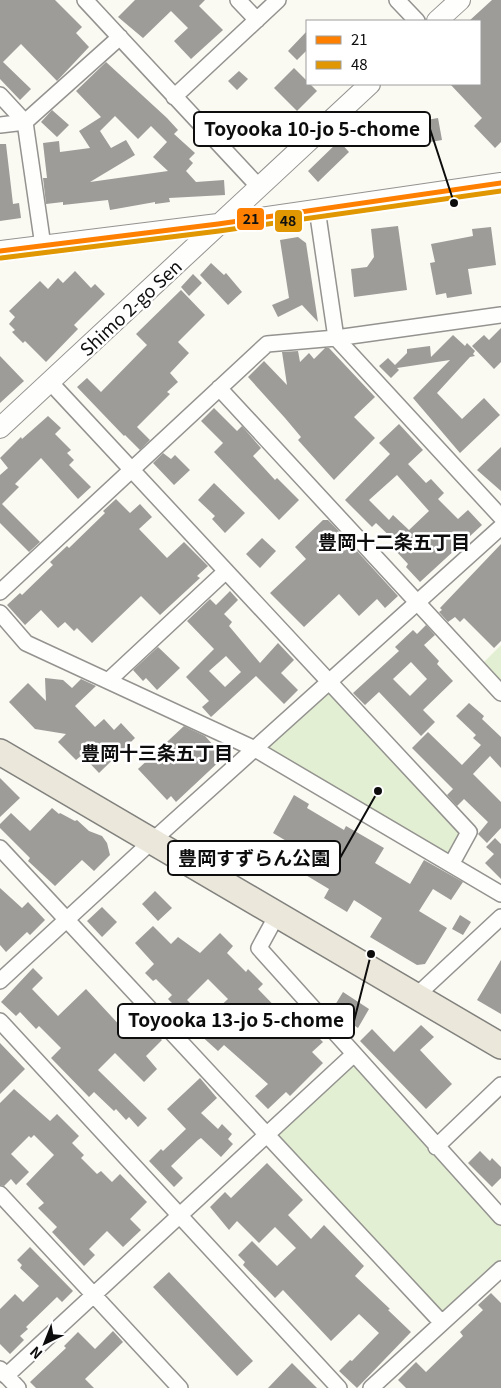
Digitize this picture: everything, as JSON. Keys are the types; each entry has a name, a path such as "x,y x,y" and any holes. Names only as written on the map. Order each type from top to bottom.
{"main road":[{"path":"0,752 501,1046"}],"street":[{"path":"85,0 259,186"},
{"path":"238,0 257,20"},
{"path":"174,97 278,0"},
{"path":"397,0 415,20"},
{"path":"438,20 460,0"},
{"path":"0,125 25,122 120,38"},
{"name":"Shimo 2-go Sen","path":"0,428 369,85"},
{"path":"0,95 25,122 42,246"},
{"path":"0,251 218,224 501,183"},
{"path":"317,209 336,338 501,518"},
{"path":"0,592 134,470 267,344 336,338 501,315"},
{"path":"50,382 134,470 329,683 469,832 452,863"},
{"path":"219,388 501,693"},
{"path":"0,981 151,842 501,527"},
{"path":"109,680 226,571"},
{"path":"0,613 26,643 255,749 452,863 501,894"},
{"path":"0,848 442,1323"},
{"path":"277,915 259,948 353,1055 501,1217"},
{"path":"416,996 501,917"},
{"path":"0,1021 339,1388"},
{"path":"10,1381 94,1295 353,1055"},
{"path":"436,1147 501,1085"},
{"path":"0,1194 180,1388"},
{"path":"372,1388 501,1269"}],"green space":[{"path":"501,645 501,680 484,662"},
{"path":"329,683 469,832 452,863 255,749"},
{"path":"353,1055 501,1217 501,1269 442,1323 266,1135"}],"building":[{"path":"0,0 55,0 82,27 76,33 89,47 57,81 21,44 3,62 31,89 20,100 0,79"},
{"path":"135,0 205,0 199,6 223,30 191,59 174,41 188,28 171,11 143,38 118,17"},
{"path":"492,0 501,0 501,142 495,148 474,126 482,118 451,85 481,85 481,20 470,20"},
{"path":"306,32 306,51 297,60 288,51"},
{"path":"106,62 167,118 178,130 174,134 195,153 189,159 193,163 186,171 196,182 224,180 225,195 169,198 170,202 155,204 155,202 110,210 108,200 63,205 63,202 46,204 43,178 47,178 43,143 59,141 60,152 90,148 79,131 101,117 76,91","holes":["115,116 138,139 151,126 167,142 153,157 168,171 90,182 135,155 126,140 111,148 100,131"]},
{"path":"294,68 306,80 306,85 311,85 317,91 297,111 274,88"},
{"path":"239,71 248,79 237,90 228,81"},
{"path":"52,110 69,125 57,137 41,122"},
{"path":"438,118 442,140 402,147 398,125"},
{"path":"339,141 349,152 318,182 308,171"},
{"path":"0,144 6,144 13,204 19,203 21,218 0,221"},
{"path":"398,226 407,290 354,297 351,269 367,267 374,257 371,229"},
{"path":"491,227 496,265 468,269 472,294 447,298 446,293 436,295 430,263 435,262 431,244 473,236 472,229"},
{"path":"298,237 306,243 318,322 302,305 278,317 272,305 289,298 280,240"},
{"path":"211,263 224,275 226,273 242,292 228,305 200,275"},
{"path":"75,271 91,288 95,284 105,294 74,325 78,329 46,362 25,341 23,343 12,332 15,330 9,324 15,317 9,311 40,281 48,289 58,278 63,283"},
{"path":"193,274 202,283 189,296 181,287"},
{"path":"181,290 205,315 178,342 189,353 170,373 178,382 167,392 170,394 137,427 150,440 140,450 77,387 87,378 101,392 147,345 136,334"},
{"path":"501,328 501,362 494,369 472,346 484,335 489,340"},
{"path":"453,335 465,346 467,343 475,351 473,354 475,356 470,357 437,393 462,419 484,398 500,415 460,453 413,398 450,360 397,368 399,370 391,378 379,366 388,358 395,365 407,353 407,349 430,346 431,357"},
{"path":"325,348 329,348 375,397 354,417 375,438 334,480 298,440 301,437 248,377 264,361 287,385 282,352 298,351 300,362 309,353 314,359"},
{"path":"0,356 24,381 0,403"},
{"path":"214,408 237,431 242,426 261,448 253,456 275,480 277,478 299,500 279,520 214,452 223,443 201,421"},
{"path":"48,416 61,428 55,434 71,450 67,453 74,460 69,465 91,487 78,499 41,458 15,484 19,487 2,504 40,542 29,552 0,523 0,475 8,468 0,458 21,437 22,439"},
{"path":"399,424 423,450 408,464 426,483 431,479 444,493 438,499 458,519 468,510 482,525 420,582 406,567 408,564 395,550 400,546 376,523 372,527 345,500 390,454 379,443","holes":["397,475 429,511 409,530 393,515 389,520 369,500"]},
{"path":"501,447 501,491 477,470"},
{"path":"163,453 171,459 175,455 190,470 174,485 153,463"},
{"path":"214,483 245,513 225,533 212,519 215,516 198,500"},
{"path":"116,499 130,513 140,504 152,517 139,529 167,558 184,542 208,566 197,576 200,578 160,615 141,596 92,643 77,628 74,631 65,622 58,628 41,610 25,625 7,605 20,593 22,595 53,565 50,562 67,546 69,548 105,513 103,511"},
{"path":"323,520 328,520 335,527 398,596 385,608 377,599 359,616 339,594 304,627 270,593 306,559 295,547"},
{"path":"262,538 276,551 260,568 246,554"},
{"path":"501,544 501,641 494,648 464,618 460,622 455,617 448,622 439,612 442,610 440,608"},
{"path":"230,591 238,600 224,614 232,622 229,626 260,663 278,643 294,660 281,673 298,690 284,704 256,676 211,717 202,707 209,701 186,677 214,649 187,621 210,599 216,605","holes":["226,656 241,672 225,687 209,671"]},
{"path":"426,625 435,635 424,645 439,661 437,664 453,681 423,710 435,722 421,736 379,692 365,705 353,693 399,651 395,647 413,630 417,634","holes":["411,662 427,679 410,696 393,679"]},
{"path":"158,647 180,668 157,690 146,678 143,681 133,670"},
{"path":"45,678 63,680 72,688 81,679 96,686 75,706 95,727 104,719 114,730 121,723 135,738 99,773 82,755 76,760 58,742 66,734 35,729 9,702 28,683 46,701"},
{"path":"469,703 484,716 482,719 501,737 501,768 490,756 473,774 501,802 501,828 487,843 478,834 488,822 464,799 457,806 447,795 453,789 412,748 428,732 462,765 481,745 473,738 476,735 456,716"},
{"path":"184,726 205,736 224,757 176,802 171,796 167,800 138,769"},
{"path":"0,778 20,798 0,817"},
{"path":"294,795 309,804 307,808 344,830 346,826 384,848 375,863 410,884 424,860 463,882 451,900 433,889 419,911 447,928 425,964 417,965 370,937 382,918 354,900 347,912 324,898 329,889 304,874 309,865 303,862 305,859 295,852 298,848 273,833"},
{"path":"52,808 59,814 75,821 77,820 89,831 102,836 107,843 110,855 94,871 82,860 55,886 28,861 30,858 0,828 0,824 11,813 30,831"},
{"path":"495,838 501,844 501,879 485,863 494,854 486,847"},
{"path":"0,888 22,908 28,902 45,920 30,935 27,932 6,952 0,945"},
{"path":"155,891 172,908 158,921 142,904"},
{"path":"102,907 117,922 102,937 87,921"},
{"path":"460,915 471,922 463,935 452,929"},
{"path":"153,926 171,944 178,937 200,953 220,933 233,946 227,953 246,972 248,969 263,984 258,989 290,1022 297,1016 323,1042 312,1052 323,1063 290,1096 286,1092 268,1109 255,1096 268,1084 224,1045 218,1051 188,1024 185,1027 174,1015 179,1010 168,999 172,995 156,979 153,981 145,973 154,964 135,943","holes":["208,979 228,999 206,1019 187,1000"]},
{"path":"501,960 501,1014 477,1000"},
{"path":"33,968 43,978 32,989 58,1016 86,989 124,1030 138,1016 162,1040 146,1056 157,1069 144,1082 115,1053 98,1070 147,1118 138,1127 129,1117 126,1120 116,1109 114,1111 94,1092 89,1097 51,1058 61,1048 39,1026 36,1029 20,1012 16,1016 1,1002"},
{"path":"343,992 369,1009 358,1028 332,1010"},
{"path":"421,1025 434,1037 420,1050 452,1084 426,1109 360,1041 372,1029 394,1052"},
{"path":"0,1043 25,1069 0,1094"},
{"path":"200,1078 217,1098 201,1113 218,1129 222,1124 232,1134 228,1139 233,1144 221,1157 201,1138 198,1140 171,1166 183,1178 174,1187 149,1161 161,1149 163,1151 186,1129 167,1109"},
{"path":"14,1089 50,1121 57,1114 79,1136 72,1143 84,1155 81,1158 97,1174 101,1171 112,1182 120,1174 147,1202 130,1219 141,1230 123,1247 107,1231 89,1249 95,1255 84,1266 52,1232 57,1227 38,1208 44,1203 26,1184 54,1155 34,1135 31,1138 29,1136 11,1154 29,1172 16,1185 11,1179 4,1186 0,1185 0,1103"},
{"path":"480,1151 490,1161 492,1158 501,1167 501,1178 492,1187 468,1163"},
{"path":"267,1163 303,1200 288,1215 311,1239 324,1225 364,1266 355,1276 411,1332 357,1388 339,1371 350,1360 352,1361 379,1333 359,1314 331,1341 283,1290 275,1298 243,1265 245,1262 238,1255 252,1241 277,1266 296,1248 275,1227 259,1243 237,1221 229,1230 210,1207 225,1192 231,1198"},
{"path":"30,1247 73,1291 62,1302 57,1297 26,1327 28,1329 20,1336 24,1340 10,1354 0,1344 0,1309 15,1294 23,1302 39,1286 20,1268 22,1265 17,1260"},
{"path":"169,1272 253,1361 237,1376 153,1287"},
{"path":"491,1293 501,1303 501,1388 406,1388 398,1380 416,1362 426,1372 463,1336 460,1332 483,1310 478,1305"},
{"path":"113,1331 123,1342 85,1379 94,1388 36,1388 30,1382 66,1348 64,1346 78,1332 95,1349"},
{"path":"292,1363 317,1388 268,1388"}],"transit line":[{"name":"21","path":"0,251 218,224 501,183"},
{"name":"48","path":"1,258 219,231 501,191"}],"place":[{"name":"Toyooka 10-jo 5-chome","path":"454,203"},
{"name":"豊岡すずらん公園","path":"378,791"},
{"name":"Toyooka 13-jo 5-chome","path":"371,954"}],"district":[{"name":"豊岡十二条五丁目","path":"394,540"},
{"name":"豊岡十三条五丁目","path":"157,751"}]}
